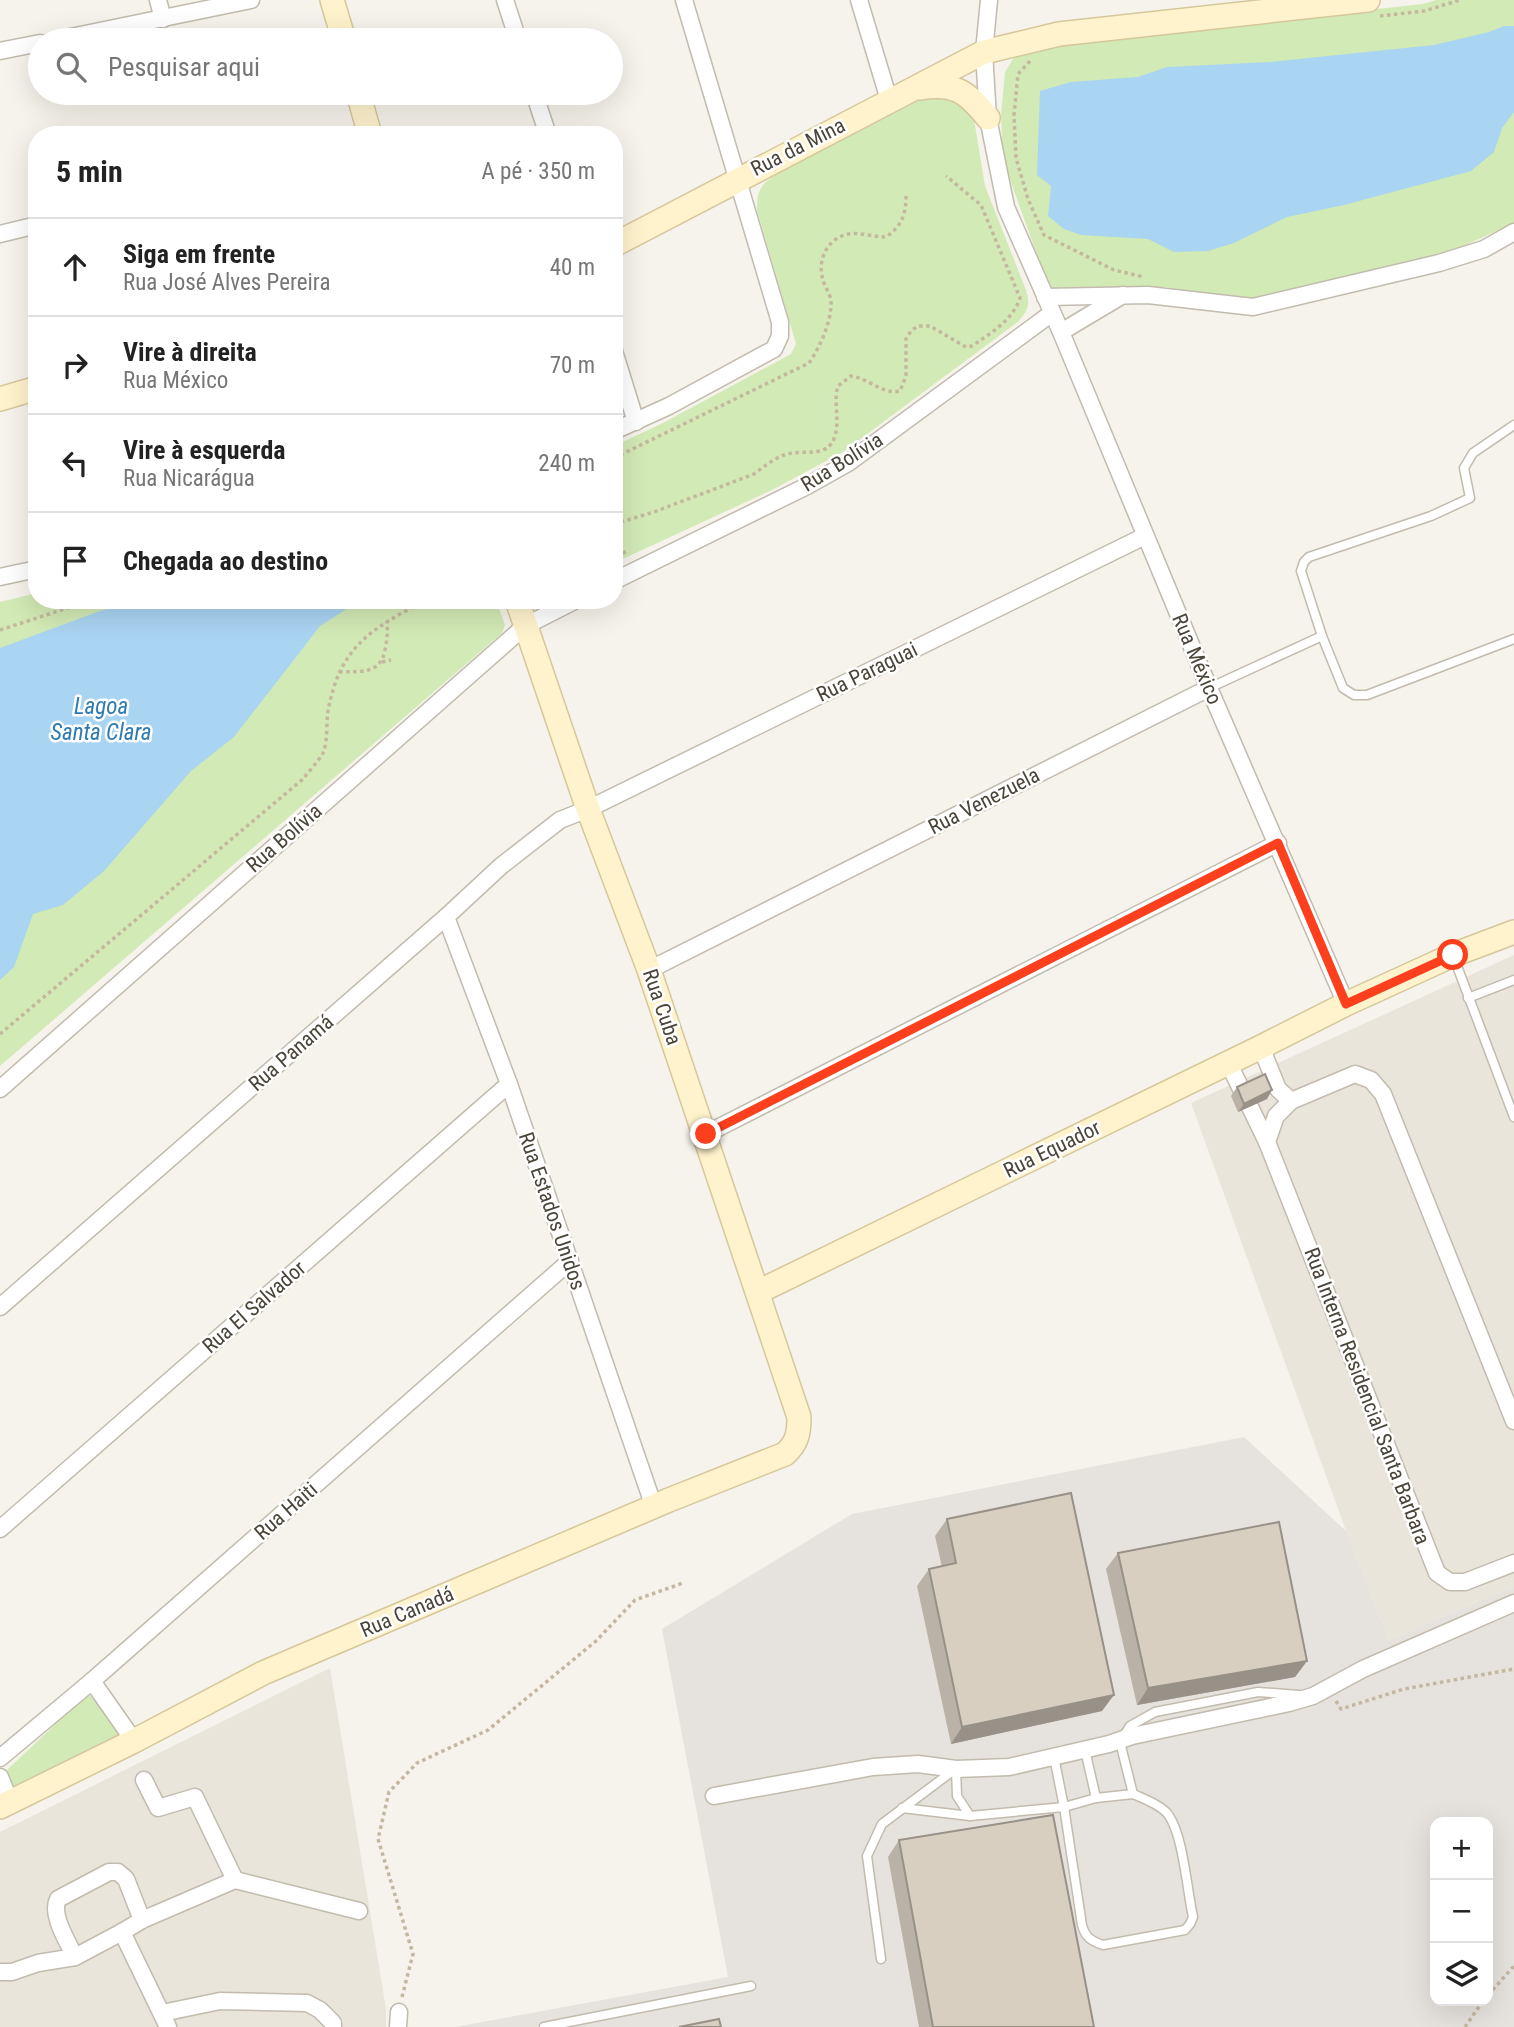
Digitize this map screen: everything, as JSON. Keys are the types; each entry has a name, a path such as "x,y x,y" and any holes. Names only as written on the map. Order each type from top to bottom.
{"main road":[{"path":"332,0 340,28"},
{"name":"Rua da Mina","path":"623,240 984,52 1059,33 1368,0"},
{"path":"900,95 937,85 957,89 971,97 988,118"},
{"path":"362,105 368,126"},
{"path":"0,399 28,391"},
{"name":"Rua Cuba","path":"520,609 588,809 649,970 706,1134 799,1417"},
{"name":"Rua Equador","path":"758,1292 1346,1004 1453,955 1514,932"},
{"name":"Rua Canadá","path":"5,1804 263,1674 785,1454 794,1446 799,1432 799,1417"}],"street":[{"path":"158,0 163,19"},
{"path":"117,28 251,0"},
{"path":"505,0 514,28"},
{"path":"623,427 774,349 780,336 780,322 684,0"},
{"path":"859,0 900,95"},
{"name":"Rua México","path":"989,0 984,52 988,118 1006,207 1346,1004"},
{"path":"0,51 28,45"},
{"path":"538,105 545,126"},
{"path":"0,234 28,227"},
{"path":"1045,297 1125,294 1253,307 1439,263 1484,249 1514,232"},
{"path":"1061,332 1125,294"},
{"name":"Rua Bolívia","path":"623,577 848,463 1052,313"},
{"path":"623,380 636,422"},
{"name":"Rua Paraguai","path":"588,809 1145,536"},
{"path":"0,576 28,571"},
{"name":"Rua Bolívia","path":"0,1089 525,626 558,609"},
{"name":"Rua Venezuela","path":"649,970 1209,688"},
{"name":"Rua Panamá","path":"0,1307 501,866 560,820 588,809"},
{"path":"706,1134 1278,843"},
{"name":"Rua Estados Unidos","path":"446,917 509,1084 654,1507"},
{"path":"1261,1047 1278,1089 1291,1101"},
{"path":"1228,1062 1242,1091"},
{"path":"1267,1142 1276,1116 1291,1101 1355,1074 1371,1080 1383,1094 1514,1421"},
{"name":"Rua El Salvador","path":"0,1529 509,1084"},
{"name":"Rua Interna Residencial Santa Barbara","path":"1250,1107 1267,1142 1437,1573 1450,1582 1465,1582 1514,1563"},
{"name":"Rua Haiti","path":"0,1758 92,1681 570,1261"},
{"path":"714,1796 873,1767 918,1764 956,1769 1009,1768 1132,1736 1313,1696 1363,1669 1514,1603"},
{"path":"92,1681 134,1741"},
{"path":"0,1777 5,1804"},
{"path":"144,1780 158,1808 195,1797 235,1880"},
{"path":"75,1957 56,1913 55,1905 58,1899 109,1872 118,1872 126,1879 142,1920"},
{"path":"0,1972 12,1972 38,1963 75,1957 142,1920 235,1880 359,1911"},
{"path":"122,1933 165,2020 220,2001 307,2003 320,2010 333,2023 333,2027"}],"lane":[{"path":"1514,425 1473,453 1464,468 1470,499 1431,516 1309,557 1301,571 1322,636 1343,688 1354,695 1367,695 1514,639"},
{"name":"Rua Venezuela","path":"1209,688 1322,636"},
{"path":"1453,955 1514,1117"},
{"path":"1468,998 1514,980"},
{"path":"1120,1741 1133,1794"},
{"path":"1085,1750 1096,1798"},
{"path":"902,1808 970,1815 1064,1807 1096,1798 1133,1794 1159,1806 1168,1814 1176,1829 1192,1917 1185,1930 1103,1945 1084,1934 1064,1807 1054,1757"},
{"path":"881,1959 867,1856 882,1824 956,1769"},
{"path":"956,1769 957,1796 970,1815"},
{"path":"544,2027 751,1986"}],"path":[{"path":"1032,59 1018,74 1014,114 1016,158 1028,199 1044,236 1114,270 1151,279"},
{"path":"623,521 754,474 766,464 788,454 820,452 828,447 836,433 839,417 836,392 838,386 851,376 890,391 900,391 906,376 906,339 918,326 930,326 966,347 1006,320 1016,309 1020,298 1015,286 981,205 946,176"},
{"path":"623,550 625,554"},
{"path":"0,630 64,609"},
{"path":"0,1034 303,779 323,752 328,710 339,672 360,641 409,609"},
{"path":"382,662 389,633 387,621"},
{"path":"339,672 376,667 391,660"},
{"path":"399,2020 412,1954 378,1839 389,1792 417,1763 488,1730 596,1641 635,1600 683,1583"},
{"path":"1329,1689 1341,1709 1404,1689 1514,1669"},
{"path":"1493,1989 1514,1966"},
{"path":"1465,2027 1480,2006"}],"shaded area":[{"path":"1514,955 1514,1586 1389,1640 1346,1531 1191,1103"},
{"path":"1244,1437 1346,1531 1389,1640 1514,1586 1514,2027 455,2027 728,1977 662,1629 852,1514"},
{"path":"330,1668 386,2009 386,2027 0,2027 0,1832"}],"green space":[{"path":"1436,0 1514,0 1514,223 1457,249 1249,302 1166,287 1049,288 1003,160 1001,114 1005,72 1013,59 1031,47 1423,4"},
{"path":"944,93 973,113 985,186 1026,290 1027,310 1019,321 843,452 772,490 623,559 623,442 791,354 796,344 757,210 762,186 783,170 930,95"},
{"path":"28,595 28,609 499,609 505,625 502,633 0,1066 0,602"},
{"path":"84,1697 97,1699 120,1732 118,1737 11,1789 4,1776 6,1771"}],"water":[{"path":"1504,26 1514,26 1514,112 1502,128 1494,152 1471,171 1344,205 1287,217 1234,243 1208,251 1174,252 1148,239 1081,235 1064,229 1048,216 1051,186 1037,175 1040,91 1071,82 1138,77 1167,67 1270,62 1434,45"},
{"name":"Lagoa Santa Clara","path":"347,609 320,626 234,737 191,771 104,871 63,905 33,914 14,967 0,980 0,648 100,611"}],"building":[{"path":"1265,1074 1272,1090 1244,1104 1237,1087"},
{"path":"1071,1493 1114,1695 962,1727 929,1569 956,1563 947,1519"},
{"path":"1279,1522 1307,1661 1148,1688 1118,1553"},
{"path":"1053,1815 1094,2027 933,2027 899,1840"},
{"path":"719,2019 721,2027 679,2027"}],"route":[{"path":"706,1134 1278,843 1346,1004 1453,955"}]}
